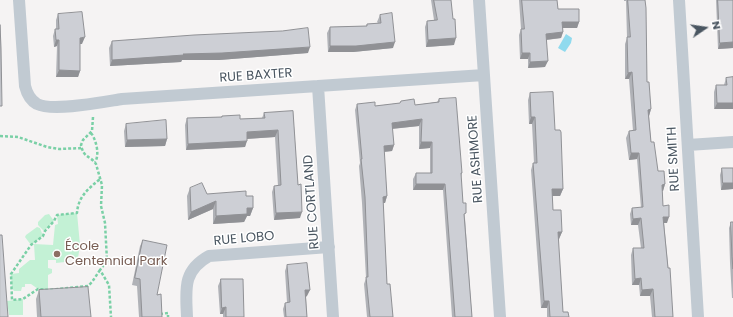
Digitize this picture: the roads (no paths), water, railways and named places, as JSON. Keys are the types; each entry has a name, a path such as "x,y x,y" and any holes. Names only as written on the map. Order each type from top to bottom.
{"street":[{"name":"RUE BAXTER","path":"19,0 25,86 27,94 31,100 42,106 50,107 92,104 122,99 484,75"},
{"name":"RUE ASHMORE","path":"479,0 500,317"},
{"name":"RUE SMITH","path":"679,0 698,317"},
{"name":"RUE CORTLAND","path":"318,86 334,317"},
{"path":"688,145 733,142"},
{"name":"RUE LOBO","path":"187,317 187,278 196,264 209,256 329,247"}],"water":[{"path":"566,34 572,38 571,43 565,52 558,48"}],"place":[{"name":"École Centennial Park","path":"57,254"}]}
